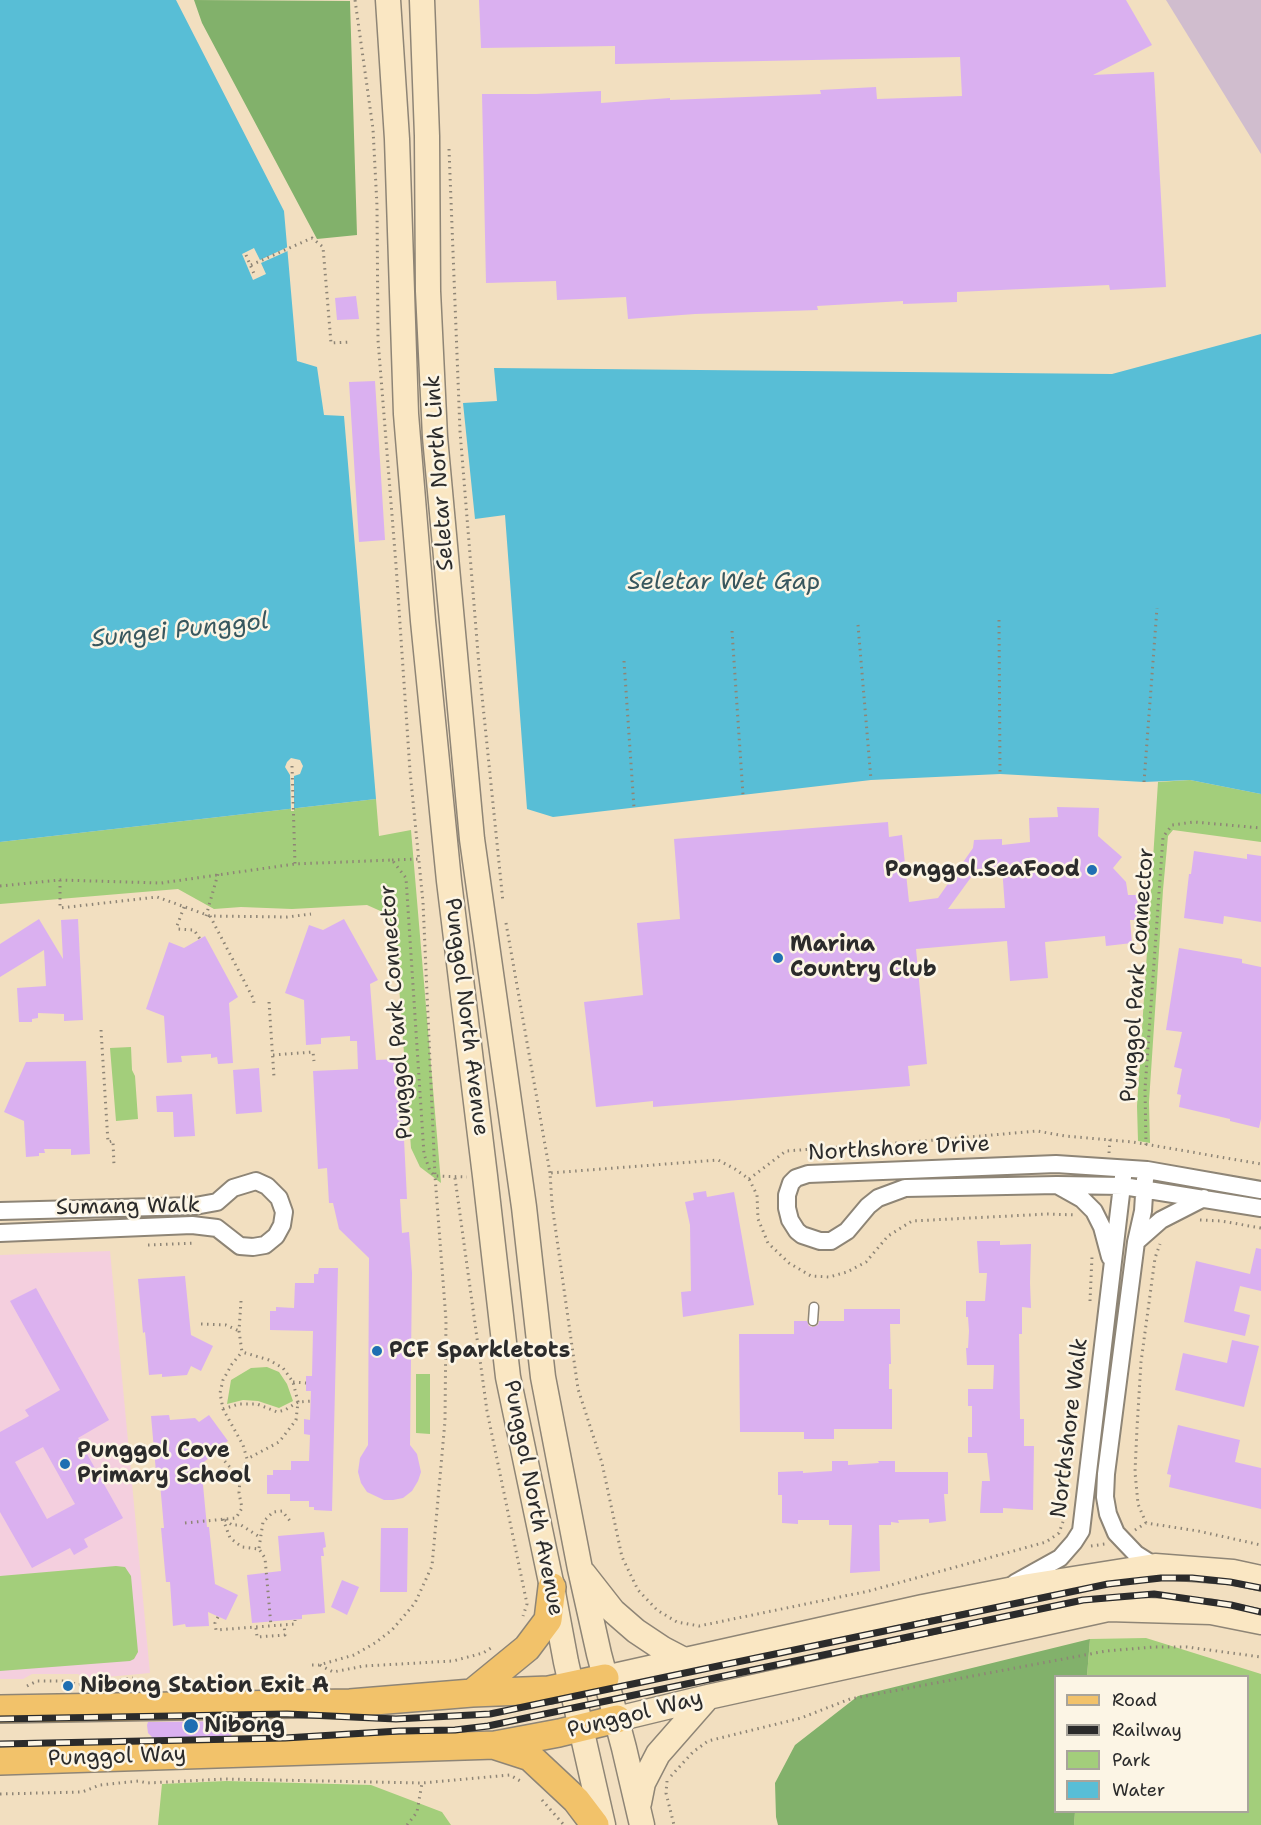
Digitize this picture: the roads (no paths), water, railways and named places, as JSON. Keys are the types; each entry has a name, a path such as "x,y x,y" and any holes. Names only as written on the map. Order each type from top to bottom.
{"main road":[{"name":"Seletar North Link","path":"388,0 397,139 406,414 423,621 449,881"},
{"name":"Seletar North Link","path":"422,0 427,136 428,291 435,437 472,839 487,944"},
{"name":"Punggol North Avenue","path":"449,881 508,1377 571,1685 603,1825"},
{"name":"Punggol North Avenue","path":"487,944 524,1207 543,1377 580,1569 640,1816"},
{"name":"Punggol Way","path":"0,1709 350,1703 472,1693 549,1690 923,1607 1002,1591 1155,1566 1233,1572 1261,1578"},
{"path":"580,1569 613,1611 636,1631 663,1649 686,1660"},
{"path":"472,1693 527,1648 548,1620 552,1587"},
{"name":"Punggol Way","path":"0,1761 495,1745 581,1728 708,1697 1108,1609 1211,1612 1261,1622"},
{"path":"640,1816 643,1783 658,1754 708,1697"},
{"path":"495,1745 530,1757 576,1800 595,1825"}],"street":[{"name":"Northshore Drive","path":"1261,1190 1124,1167 1056,1164 808,1174 796,1178 791,1183 787,1195 790,1220 797,1231 820,1241 831,1241 847,1231 870,1204 891,1192 905,1188 1122,1186 1261,1208"},
{"name":"Northshore Walk","path":"1002,1591 1060,1558 1081,1531 1124,1167"},
{"name":"Northshore Walk","path":"1147,1170 1106,1474 1105,1497 1108,1514 1116,1533 1136,1554 1155,1566"},
{"name":"Sumang Walk","path":"0,1211 195,1206 216,1202 233,1188 256,1181 267,1186 279,1198 284,1212 282,1225 276,1236 265,1245 253,1247 240,1246 217,1228 192,1225 0,1233"},
{"name":"Northshore Walk","path":"1057,1185 1082,1199 1094,1211 1102,1227 1113,1265"},
{"path":"1136,1242 1161,1220 1204,1198"}],"lane":[{"path":"813,1307 813,1321"}],"water":[{"name":"Sungei Punggol","path":"0,0 176,0 284,211 297,361 317,367 324,415 344,416 376,799 0,842"},
{"name":"Seletar Wet Gap","path":"1261,334 1261,794 1190,780 1144,782 1000,774 871,780 553,817 527,809 505,515 475,519 463,403 497,401 494,368 1112,374"}],"railway":[{"path":"0,1719 287,1714 396,1719 490,1714 1108,1584 1161,1578 1192,1578 1261,1588"},
{"path":"0,1744 285,1738 455,1730 488,1726 1083,1600 1154,1594 1231,1605 1261,1612"}],"place":[{"name":"Ponggol.SeaFood","path":"1092,870"},
{"name":"Marina Country Club","path":"778,958"},
{"name":"PCF Sparkletots","path":"377,1351"},
{"name":"Punggol Cove Primary School","path":"65,1464"},
{"name":"Nibong Station Exit A","path":"68,1686"},
{"name":"Nibong","path":"191,1726"}]}
